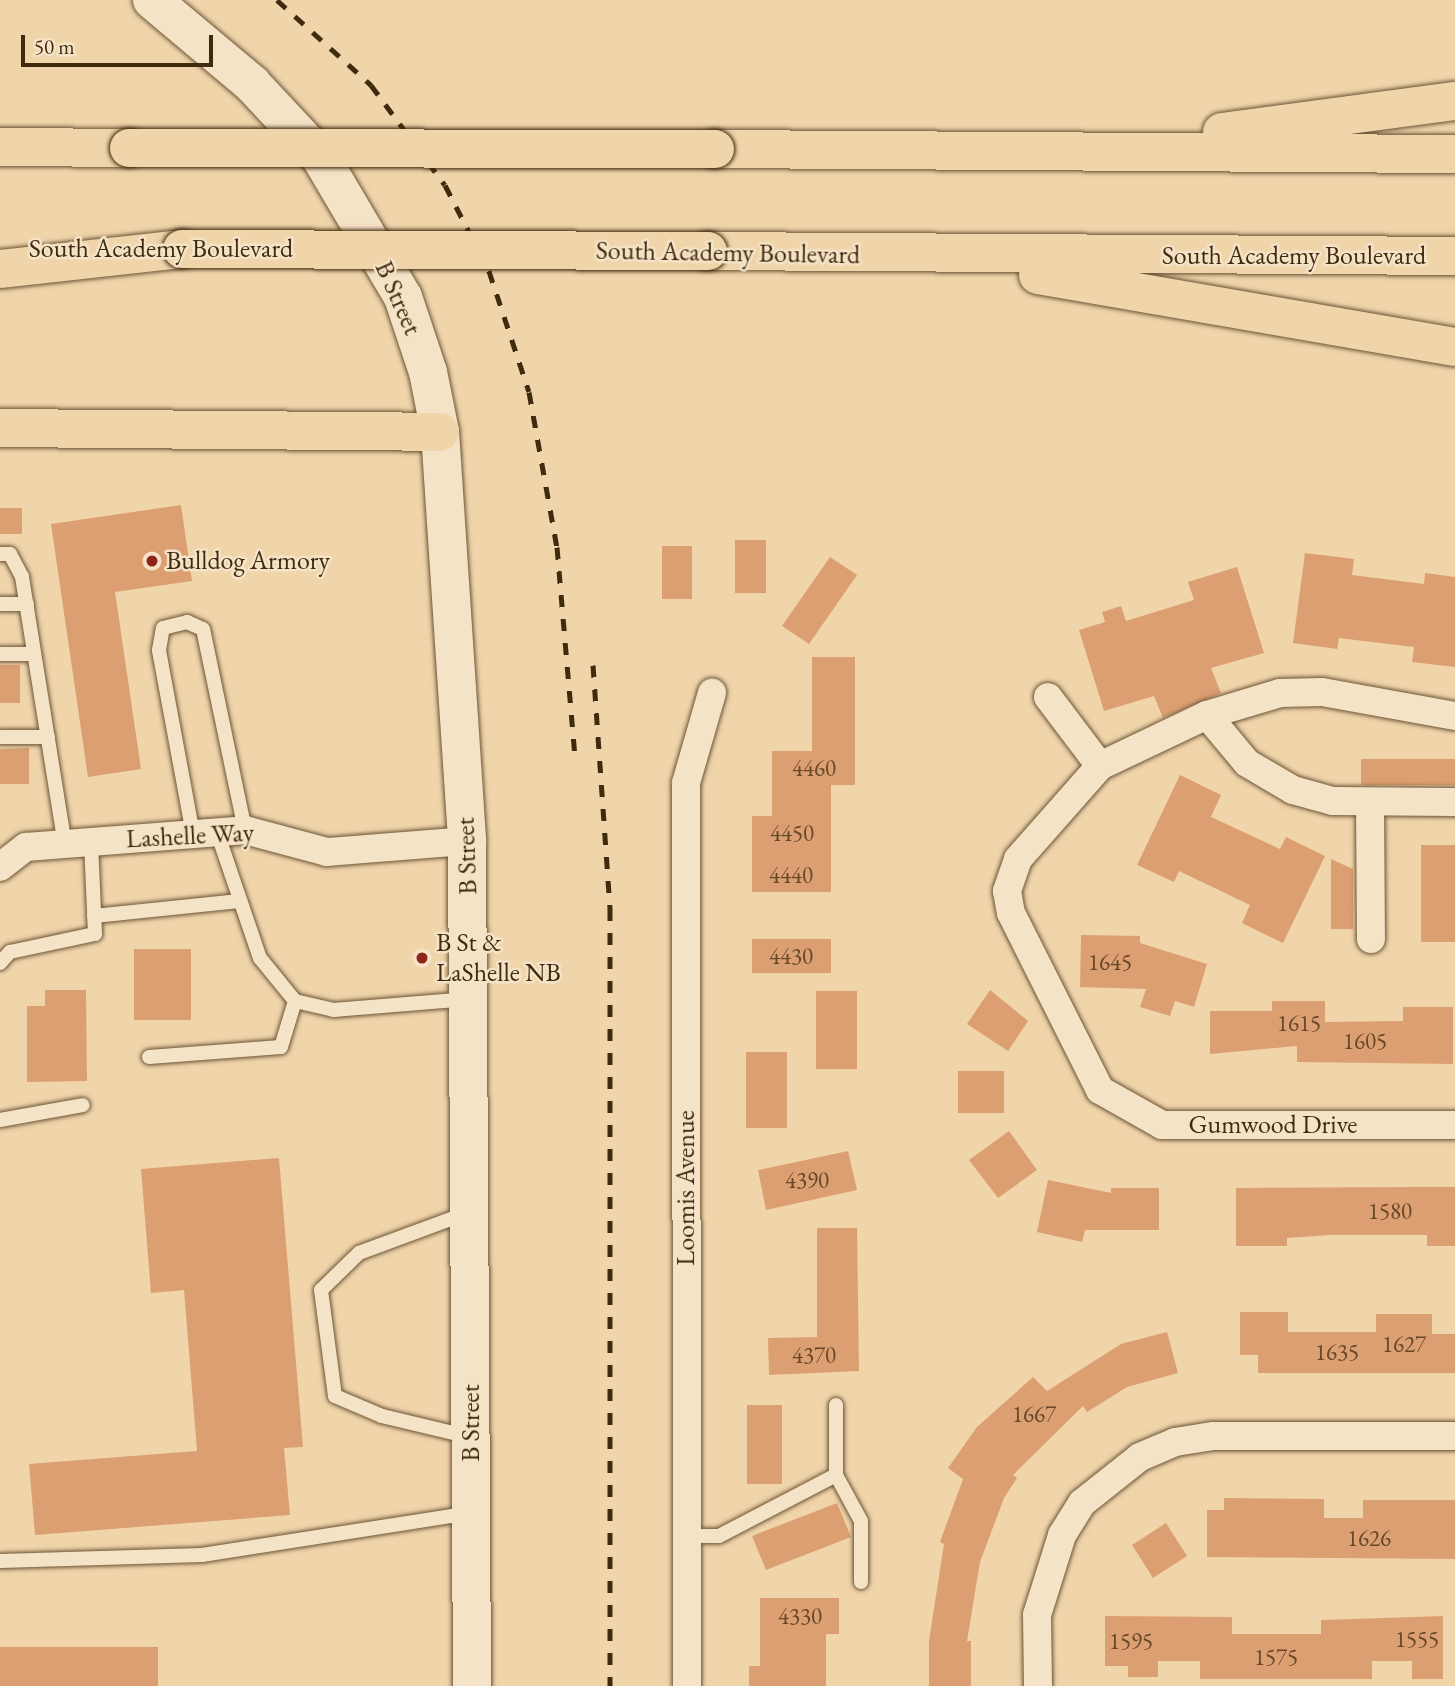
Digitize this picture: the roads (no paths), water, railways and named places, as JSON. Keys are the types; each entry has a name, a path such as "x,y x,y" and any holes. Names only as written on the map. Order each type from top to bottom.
{"highway":[{"path":"1039,152 1455,102"},
{"path":"0,147 1455,154"},
{"name":"South Academy Boulevard","path":"0,248 708,251 908,256 1455,256"},
{"path":"0,269 182,249"},
{"path":"908,256 1455,347"},
{"path":"0,428 440,432"}],"main road":[{"name":"B Street","path":"152,0 252,84 321,158 356,213 403,297 428,372 440,432 467,841 472,1686"}],"street":[{"path":"1048,697 1100,766 1207,715 1280,694 1322,692 1455,716"},
{"name":"Loomis Avenue","path":"687,1686 686,783 712,694"},
{"path":"1207,715 1247,763 1293,790 1333,801 1455,802"},
{"name":"Gumwood Drive","path":"1100,766 1018,859 1007,891 1011,913 1100,1090 1162,1125 1455,1125"},
{"path":"1370,802 1371,939"},
{"name":"Lashelle Way","path":"0,867 26,847 218,832 327,852 467,841"},
{"path":"1038,1686 1037,1615 1062,1535 1082,1503 1140,1457 1175,1443 1214,1436 1455,1436"}],"lane":[{"path":"0,554 10,554 16,565 27,604 48,737 78,843 96,934 10,952 0,964"},
{"path":"0,604 27,604"},
{"path":"218,832 203,629 187,622 163,628 159,650 239,901 260,958 295,1000 334,1010 470,999"},
{"path":"0,654 34,654"},
{"path":"0,737 48,737"},
{"path":"94,916 239,901"},
{"path":"149,1057 281,1047 295,1000"},
{"path":"0,1120 83,1105"},
{"path":"471,1213 417,1227 359,1253 321,1290 335,1396 382,1416 471,1437"},
{"path":"836,1405 836,1475 861,1521 860,1582"},
{"path":"687,1536 719,1536 836,1475"},
{"path":"0,1561 202,1555 471,1512"}],"railway":[{"path":"277,0 371,85 445,185 489,271 529,392 557,547 575,756"},
{"path":"593,665 610,909 610,1686"}],"place":[{"name":"Bulldog Armory","path":"152,561"},
{"name":"B St & LaShelle NB","path":"422,958"}]}
